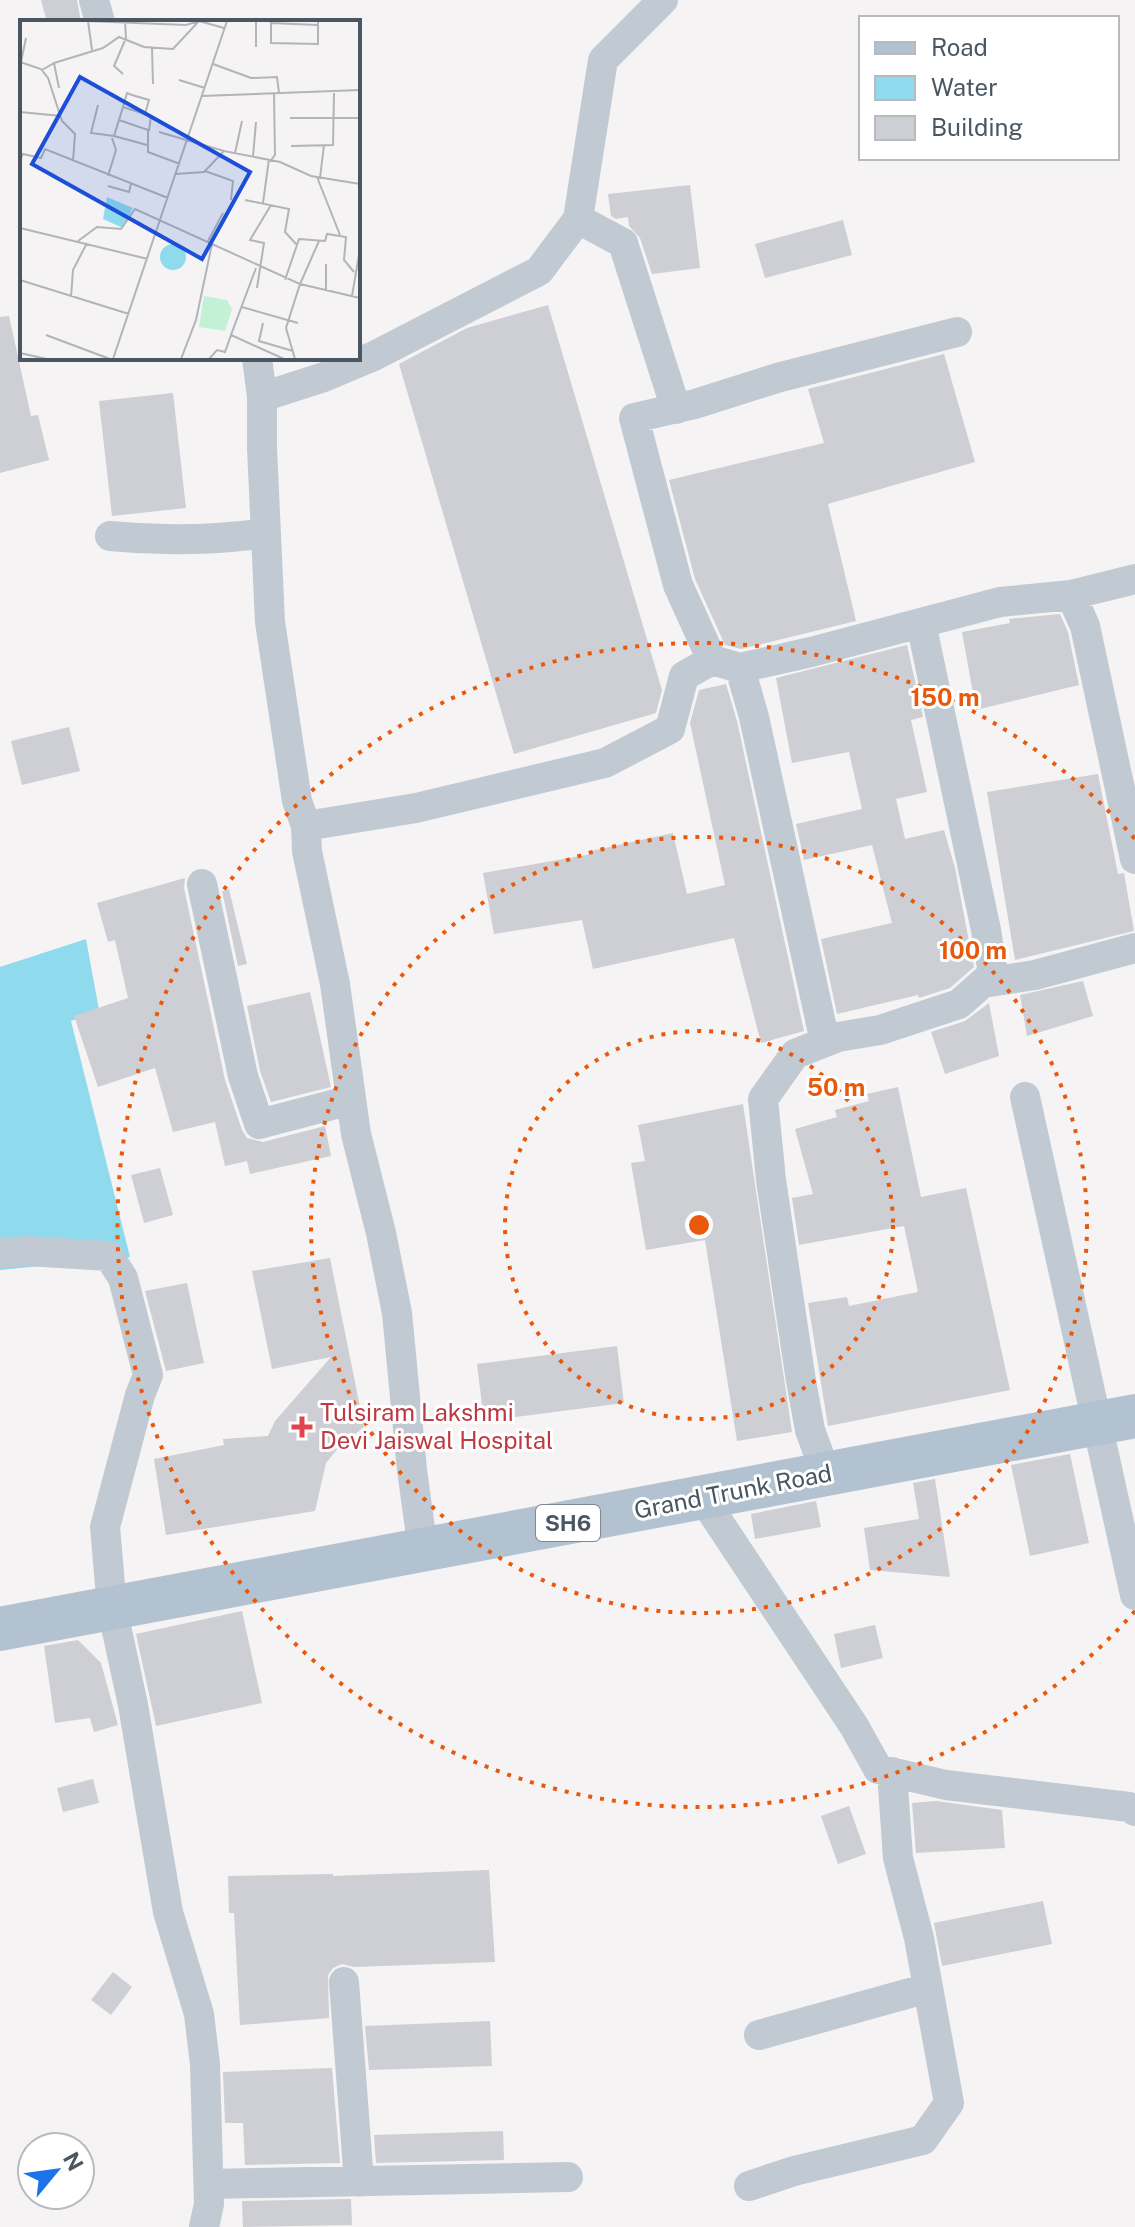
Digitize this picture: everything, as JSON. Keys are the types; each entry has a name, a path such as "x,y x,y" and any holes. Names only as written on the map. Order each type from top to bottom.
{"main road":[{"name":"Grand Trunk Road","path":"0,1629 1116,1420"}],"street":[{"path":"94,0 99,20"},
{"path":"262,397 324,377 374,356 539,271 578,219 603,60 648,6"},
{"path":"578,219 623,243 676,409"},
{"path":"825,1042 754,717 678,585 634,418 957,332"},
{"path":"257,360 262,397 270,622 297,801 306,826 307,851 335,984 356,1134 397,1313 423,1550"},
{"path":"110,536 148,539 238,537 266,533"},
{"path":"306,826 416,808 605,763 670,729 684,676 726,664 921,623 1000,602 1071,595 1135,579"},
{"path":"1071,595 1085,626 1135,856"},
{"path":"826,1474 810,1430 801,1381 771,1180 763,1099 795,1054 825,1042 880,1030 959,1004 993,974 921,623"},
{"path":"202,884 243,1076 259,1124 351,1100"},
{"path":"983,983 1035,975 1135,948"},
{"path":"1025,1097 1072,1321 1116,1420 1135,1595"},
{"path":"0,1253 27,1251 109,1256 123,1278 148,1375 136,1407 105,1527 112,1608 133,1705 168,1912 199,2014 205,2064 209,2184 204,2227"},
{"path":"702,1497 838,1700 878,1769 946,1785 1129,1807 1135,1811"},
{"path":"749,2186 794,2171 923,2140 949,2103 919,1938 898,1858 892,1772"},
{"path":"344,1982 359,2182"},
{"path":"759,2035 928,1988"},
{"path":"209,2184 568,2177"}],"water":[{"path":"86,939 99,1010 71,1021 130,1257 0,1270 0,967"}],"building":[{"path":"41,0 77,0 81,20 46,20"},
{"path":"690,185 700,268 652,274 640,238 629,226 628,217 616,219 611,216 608,194"},
{"path":"843,220 852,255 765,278 755,244"},
{"path":"548,305 662,690 656,713 514,754 399,364 467,328"},
{"path":"9,316 31,416 38,415 49,460 0,473 0,317"},
{"path":"944,354 975,462 828,504 856,621 741,649 725,645 695,579 669,480 824,443 808,389"},
{"path":"173,393 186,508 112,516 99,401"},
{"path":"1060,614 1068,632 1079,685 976,710 962,632 1010,623 1009,619"},
{"path":"907,645 923,717 911,720 927,792 896,799 905,839 944,830 955,868 974,967 950,988 919,998 918,995 837,1014 821,939 892,923 872,845 804,860 796,824 862,809 849,752 792,763 776,678"},
{"path":"726,684 737,721 804,1031 761,1043 734,938 593,969 582,920 494,934 483,873 592,854 591,851 673,833 687,894 725,885 690,723 699,690"},
{"path":"69,727 80,771 22,785 11,741"},
{"path":"1098,774 1118,874 1124,873 1134,931 1015,960 987,792"},
{"path":"185,878 184,888 225,1080 242,1130 247,1138 263,1142 325,1126 331,1156 250,1174 247,1161 225,1166 215,1122 173,1132 155,1068 98,1087 74,1016 128,998 115,940 108,942 97,903"},
{"path":"229,889 247,964 238,966 222,891"},
{"path":"1083,981 1093,1016 1027,1036 1020,995"},
{"path":"310,992 331,1087 271,1102 260,1071 247,1006"},
{"path":"989,1003 999,1056 945,1074 931,1032 965,1021"},
{"path":"898,1087 921,1197 966,1188 1010,1390 828,1426 808,1303 847,1297 849,1306 918,1292 904,1226 799,1245 792,1198 813,1194 795,1129 837,1117 835,1110 869,1101 867,1094"},
{"path":"743,1104 792,1432 737,1441 705,1240 646,1250 631,1163 645,1161 638,1125"},
{"path":"160,1168 173,1215 144,1223 131,1175"},
{"path":"330,1258 364,1427 339,1447 326,1463 315,1511 166,1535 154,1459 224,1445 223,1439 268,1436 275,1421 331,1357 272,1369 252,1271"},
{"path":"187,1283 204,1363 166,1371 145,1291"},
{"path":"617,1346 624,1403 484,1421 477,1364"},
{"path":"1070,1454 1089,1543 1030,1556 1011,1465"},
{"path":"935,1479 950,1577 870,1570 864,1528 919,1519 913,1483"},
{"path":"816,1501 821,1527 755,1539 751,1514"},
{"path":"242,1611 262,1703 156,1726 136,1634"},
{"path":"875,1625 883,1658 841,1668 834,1634"},
{"path":"78,1640 101,1663 118,1725 94,1732 90,1718 55,1723 44,1646"},
{"path":"93,1779 99,1803 63,1812 57,1788"},
{"path":"936,1801 1002,1810 1005,1848 916,1853 912,1803"},
{"path":"849,1806 866,1854 838,1864 821,1816"},
{"path":"489,1870 495,1962 354,1967 342,1964 333,1968 328,1975 329,2018 240,2025 234,1913 229,1913 228,1876 333,1876"},
{"path":"1043,1901 1052,1944 942,1966 934,1923"},
{"path":"113,1972 132,1987 111,2015 91,2000"},
{"path":"490,2021 492,2066 369,2070 365,2026"},
{"path":"332,2068 340,2163 245,2165 243,2123 225,2123 223,2072"},
{"path":"503,2131 504,2160 376,2163 374,2135"},
{"path":"351,2199 352,2225 243,2227 242,2201"}],"place":[{"name":"Tulsiram Lakshmi Devi Jaiswal Hospital","path":"302,1427"}]}
